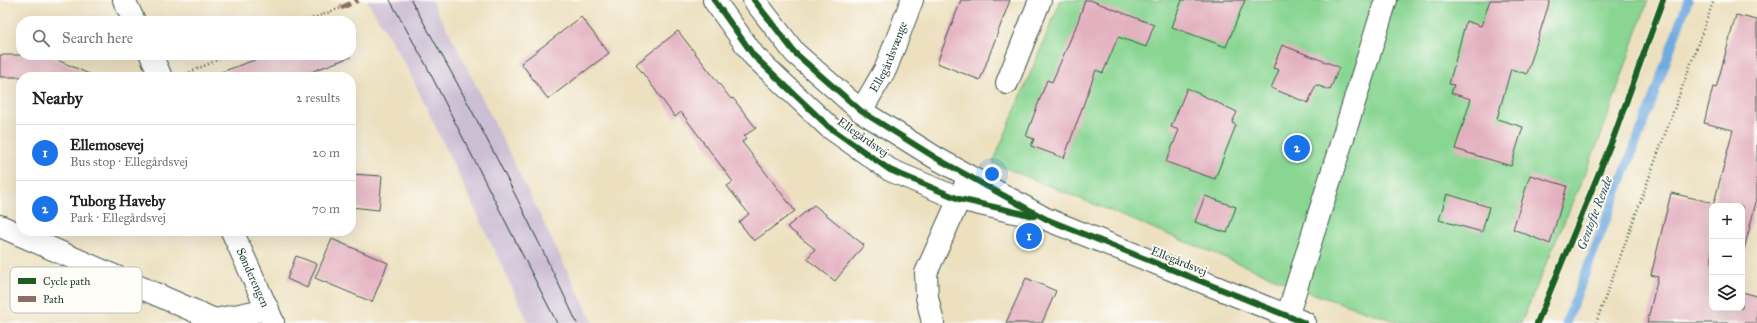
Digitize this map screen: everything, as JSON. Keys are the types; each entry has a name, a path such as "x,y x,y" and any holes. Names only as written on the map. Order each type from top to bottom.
{"street":[{"path":"124,0 132,16"},
{"name":"Ellegårdsvej","path":"714,0 754,56 829,127 890,170 959,199 1046,219"},
{"name":"Ellegårdsvej","path":"754,0 795,53 861,111 913,144 1046,219 1296,320"},
{"name":"Ellegårdsvænge","path":"861,111 886,68 912,0"},
{"path":"1007,83 1040,0"},
{"path":"1296,320 1386,0"},
{"path":"152,60 158,72"},
{"path":"933,323 927,297 926,273 970,176"},
{"path":"0,226 16,233"},
{"path":"23,236 94,267"},
{"name":"Sønderengen","path":"234,236 271,316"},
{"path":"142,288 215,320 271,316"}],"path":[{"path":"1596,323 1714,0"},
{"path":"319,16 341,8"},
{"path":"190,72 217,60"}],"shaded area":[{"path":"367,0 431,0 456,45 593,323 529,323 409,71"}],"green space":[{"path":"1061,0 1648,0 1602,133 1521,323 1401,323 1314,294 993,163"}],"building":[{"path":"961,0 1010,0 980,80 937,63"},
{"path":"1085,0 1090,0 1154,25 1146,47 1118,37 1103,73 1096,70 1064,158 1031,146 1034,139 1026,136 1047,80 1052,82 1077,24"},
{"path":"1182,0 1245,0 1226,47 1172,27"},
{"path":"1490,0 1550,0 1527,74 1511,69 1497,119 1523,127 1511,166 1455,149 1471,99 1451,93 1454,85 1449,84 1466,21 1481,26"},
{"path":"1736,15 1757,20 1757,198 1745,246 1745,203 1714,203 1733,130 1704,123 1713,87 1716,88"},
{"path":"581,17 609,53 548,99 521,63"},
{"path":"678,31 731,99 733,98 756,128 744,136 746,139 742,142 795,211 754,241 739,222 749,214 727,186 733,182 681,112 675,117 636,64"},
{"path":"1282,45 1339,67 1330,90 1316,85 1308,103 1271,88 1279,70 1273,68"},
{"path":"0,55 16,55 16,60 57,60 85,72 16,72 16,77 0,77"},
{"path":"254,60 342,60 311,72 221,72"},
{"path":"1187,88 1237,112 1232,123 1236,125 1215,179 1166,162 1179,130 1171,127"},
{"path":"356,174 382,176 379,210 356,208"},
{"path":"1530,175 1567,186 1550,244 1513,229"},
{"path":"1671,193 1714,203 1709,203 1709,311 1745,311 1745,293 1757,296 1757,323 1647,323 1658,277 1651,275"},
{"path":"1447,194 1489,207 1482,232 1439,220"},
{"path":"1205,196 1236,207 1227,233 1195,222"},
{"path":"814,205 864,245 835,281 807,259 815,249 787,227"},
{"path":"332,239 388,263 372,302 315,278"},
{"path":"296,256 317,264 307,288 287,279"},
{"path":"1026,278 1056,291 1042,323 1006,323"}],"waterway":[{"name":"Gentofte Rende","path":"1566,323 1648,112 1688,0"}],"tram line":[{"path":"390,0 425,63 557,323"},
{"path":"411,0 455,79 497,160 577,323"}],"marked path":[{"path":"341,8 358,0"}],"cycle path":[{"path":"714,0 754,56 829,127 890,170 959,199 1034,216"},
{"path":"754,0 795,53 861,111 936,158 1046,219 1305,323"},
{"path":"1537,323 1614,136 1663,0"}],"place":[{"name":"Tuborg Haveby","path":"1297,148"},
{"name":"Ellemosevej","path":"1029,236"}]}
